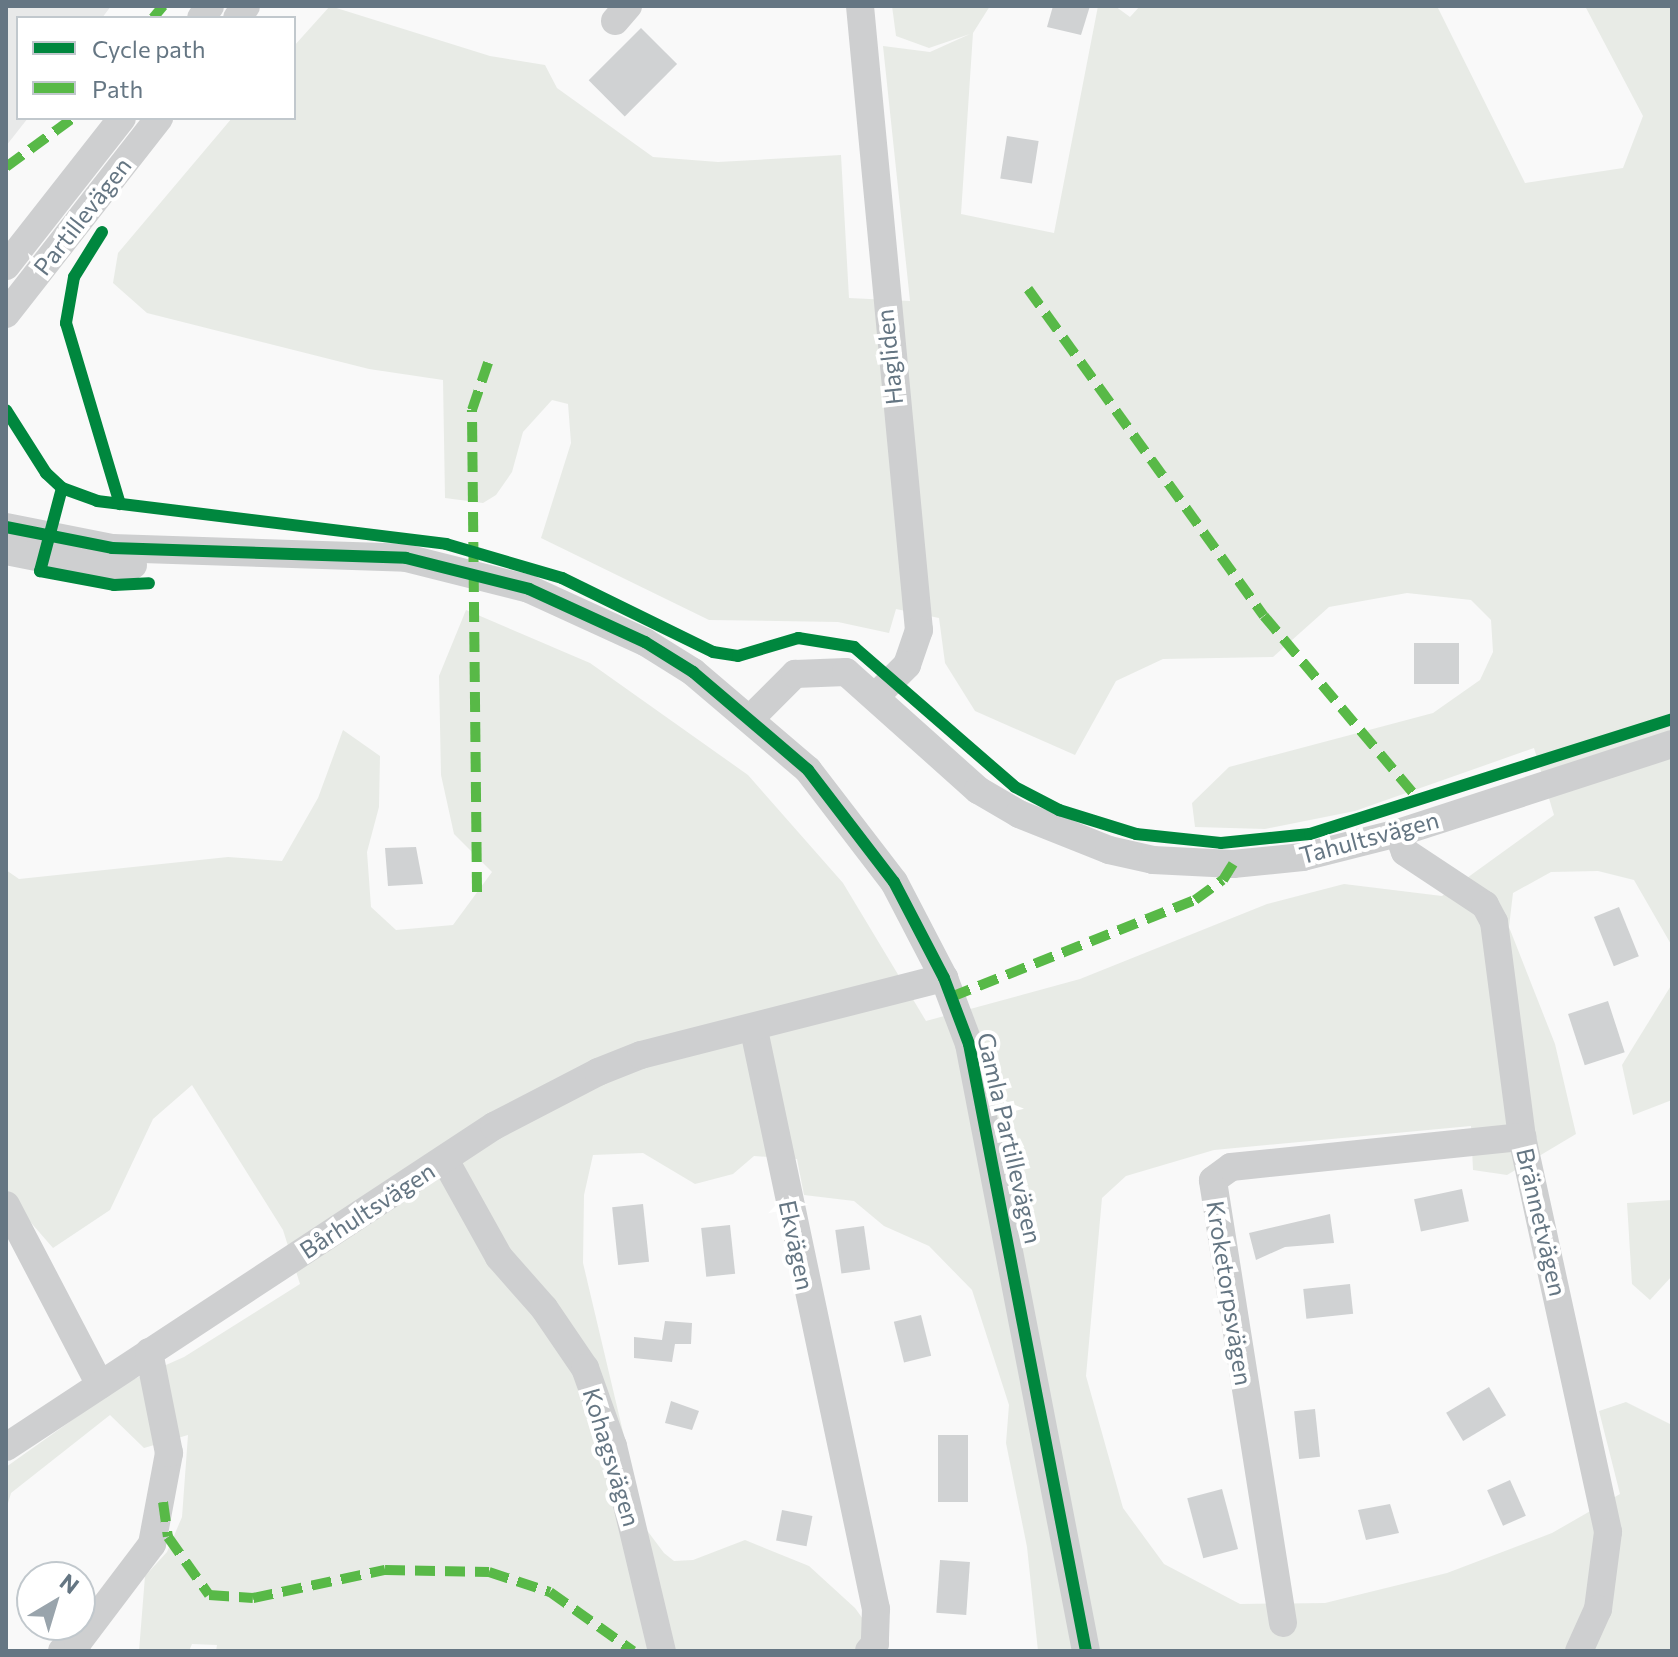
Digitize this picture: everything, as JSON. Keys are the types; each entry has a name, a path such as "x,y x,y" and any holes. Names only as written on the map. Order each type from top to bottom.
{"street":[{"name":"Hagliden","path":"860,6 883,302 919,630 907,665 878,694"},
{"name":"Partillevägen","path":"6,266 120,120"},
{"name":"Partillevägen","path":"6,314 157,120"},
{"name":"Gamla Partillevägen","path":"6,527 76,544 188,554"},
{"name":"Gamla Partillevägen","path":"6,551 81,566 188,554 335,551 474,573 529,589 645,642 752,717 835,799 873,849 944,978 969,1044 999,1182 1086,1651"},
{"name":"Tahultsvägen","path":"752,717 780,684 812,669 846,672 878,694 978,790 1059,833 1109,850 1153,860 1233,864 1303,857 1398,833 1672,744"},
{"name":"Brännetvägen","path":"1398,833 1405,852 1485,905 1494,922 1522,1137 1608,1532 1598,1609 1579,1651"},
{"path":"754,1030 944,978"},
{"name":"Bårhultsvägen","path":"6,1447 445,1160 598,1072 641,1055 754,1030"},
{"name":"Ekvägen","path":"754,1030 876,1609 875,1644 869,1651"},
{"name":"Kroketorpsvägen","path":"1283,1623 1213,1180 1231,1167 1522,1137"},
{"name":"Kohagsvägen","path":"445,1160 464,1204 499,1257 544,1308 585,1368 613,1446 662,1651"},
{"path":"6,1205 100,1385"},
{"path":"62,1651 78,1642 152,1544 169,1453 149,1352"}],"shaded area":[{"path":"6,6 111,6 104,16 16,16 16,120 26,120 6,146"},
{"path":"330,6 490,56 545,65 557,88 653,157 718,162 841,155 849,298 910,301 883,46 930,52 970,34 929,48 896,36 892,6 990,6 973,33 961,214 1054,233 1098,6 1115,6 1130,17 1140,6 1437,6 1525,183 1623,168 1643,116 1585,6 1672,6 1672,946 1634,880 1598,871 1551,872 1513,893 1509,927 1555,1044 1576,1134 1507,1175 1473,1170 1471,1126 1214,1150 1126,1176 1102,1198 1086,1376 1123,1508 1164,1564 1240,1604 1325,1603 1447,1573 1552,1533 1620,1494 1599,1411 1626,1402 1672,1425 1672,1651 1038,1651 1027,1547 1006,1443 1009,1405 972,1290 929,1246 884,1226 854,1201 804,1195 797,1159 754,1156 733,1174 695,1184 643,1153 593,1155 584,1195 583,1263 646,1529 664,1553 674,1561 693,1560 745,1540 809,1566 855,1608 886,1651 216,1651 217,1645 192,1644 189,1651 139,1651 145,1576 167,1552 182,1517 188,1435 144,1448 110,1415 11,1493 6,1510 6,1467 123,1384 184,1357 300,1284 283,1230 192,1085 153,1119 110,1210 53,1248 6,1194 6,870 19,879 228,857 282,861 318,798 343,730 380,756 379,807 367,852 371,907 396,930 453,925 492,872 454,834 441,775 439,676 466,610 590,663 748,775 843,883 926,1021 1080,979 1267,904 1344,884 1442,896 1554,815 1534,748 1355,811 1265,829 1195,827 1192,803 1229,767 1433,713 1480,680 1493,652 1491,620 1471,600 1407,593 1329,607 1273,657 1163,659 1116,681 1075,755 975,711 945,663 939,618 896,609 889,633 838,622 709,620 541,538 571,443 568,404 552,400 523,432 512,472 496,495 483,503 445,498 443,380 369,369 147,313 113,283 118,253 230,120 296,120 296,44"},
{"path":"1672,984 1672,1100 1633,1115 1622,1065"},
{"path":"1672,1200 1672,1276 1650,1300 1632,1284 1627,1203"}],"building":[{"path":"1053,6 1090,6 1081,35 1047,27"},
{"path":"641,28 677,64 625,116 589,80"},
{"path":"1007,136 1039,141 1032,183 1000,178"},
{"path":"1414,643 1459,643 1459,684 1414,684"},
{"path":"416,847 423,884 388,886 385,848"},
{"path":"1619,907 1639,956 1614,966 1594,917"},
{"path":"1608,1001 1625,1052 1585,1065 1568,1014"},
{"path":"1462,1189 1469,1221 1421,1231 1414,1199"},
{"path":"643,1204 649,1262 618,1265 612,1207"},
{"path":"1330,1214 1334,1243 1285,1247 1256,1260 1249,1233"},
{"path":"730,1225 735,1274 706,1277 701,1228"},
{"path":"864,1226 870,1270 841,1274 835,1230"},
{"path":"1350,1284 1353,1314 1306,1319 1303,1289"},
{"path":"921,1315 931,1356 904,1363 894,1322"},
{"path":"665,1321 692,1323 691,1344 675,1344 672,1362 634,1358 634,1337 662,1340"},
{"path":"1489,1387 1506,1415 1463,1441 1446,1413"},
{"path":"671,1401 699,1411 692,1430 665,1423"},
{"path":"1315,1409 1320,1457 1299,1459 1294,1411"},
{"path":"938,1435 968,1435 968,1502 938,1502"},
{"path":"1510,1480 1526,1516 1503,1526 1487,1490"},
{"path":"1222,1489 1238,1549 1203,1558 1187,1498"},
{"path":"1390,1504 1399,1533 1366,1540 1358,1510"},
{"path":"782,1510 812,1516 807,1546 776,1540"},
{"path":"940,1560 970,1562 966,1615 936,1613"}],"marked path":[{"path":"155,16 163,6"},
{"path":"6,167 70,120"},
{"path":"1028,289 1264,616 1420,801"},
{"path":"477,892 472,410 488,363"},
{"path":"951,997 1195,900 1223,880 1233,864"},
{"path":"163,1502 168,1537 209,1595 253,1598 385,1570 489,1572 550,1592 633,1651"}],"cycle path":[{"path":"102,232 74,277 66,323 120,504"},
{"path":"6,410 46,473 62,488 97,501 446,544 562,578 713,652 738,656 798,638 854,647 1015,787 1059,810 1136,834 1221,843 1310,834 1672,719"},
{"path":"62,488 40,571 114,585 149,583"},
{"path":"6,527 112,548 406,558 529,589 645,642 693,672 808,770 894,882 944,978 969,1044 1086,1651"}]}
